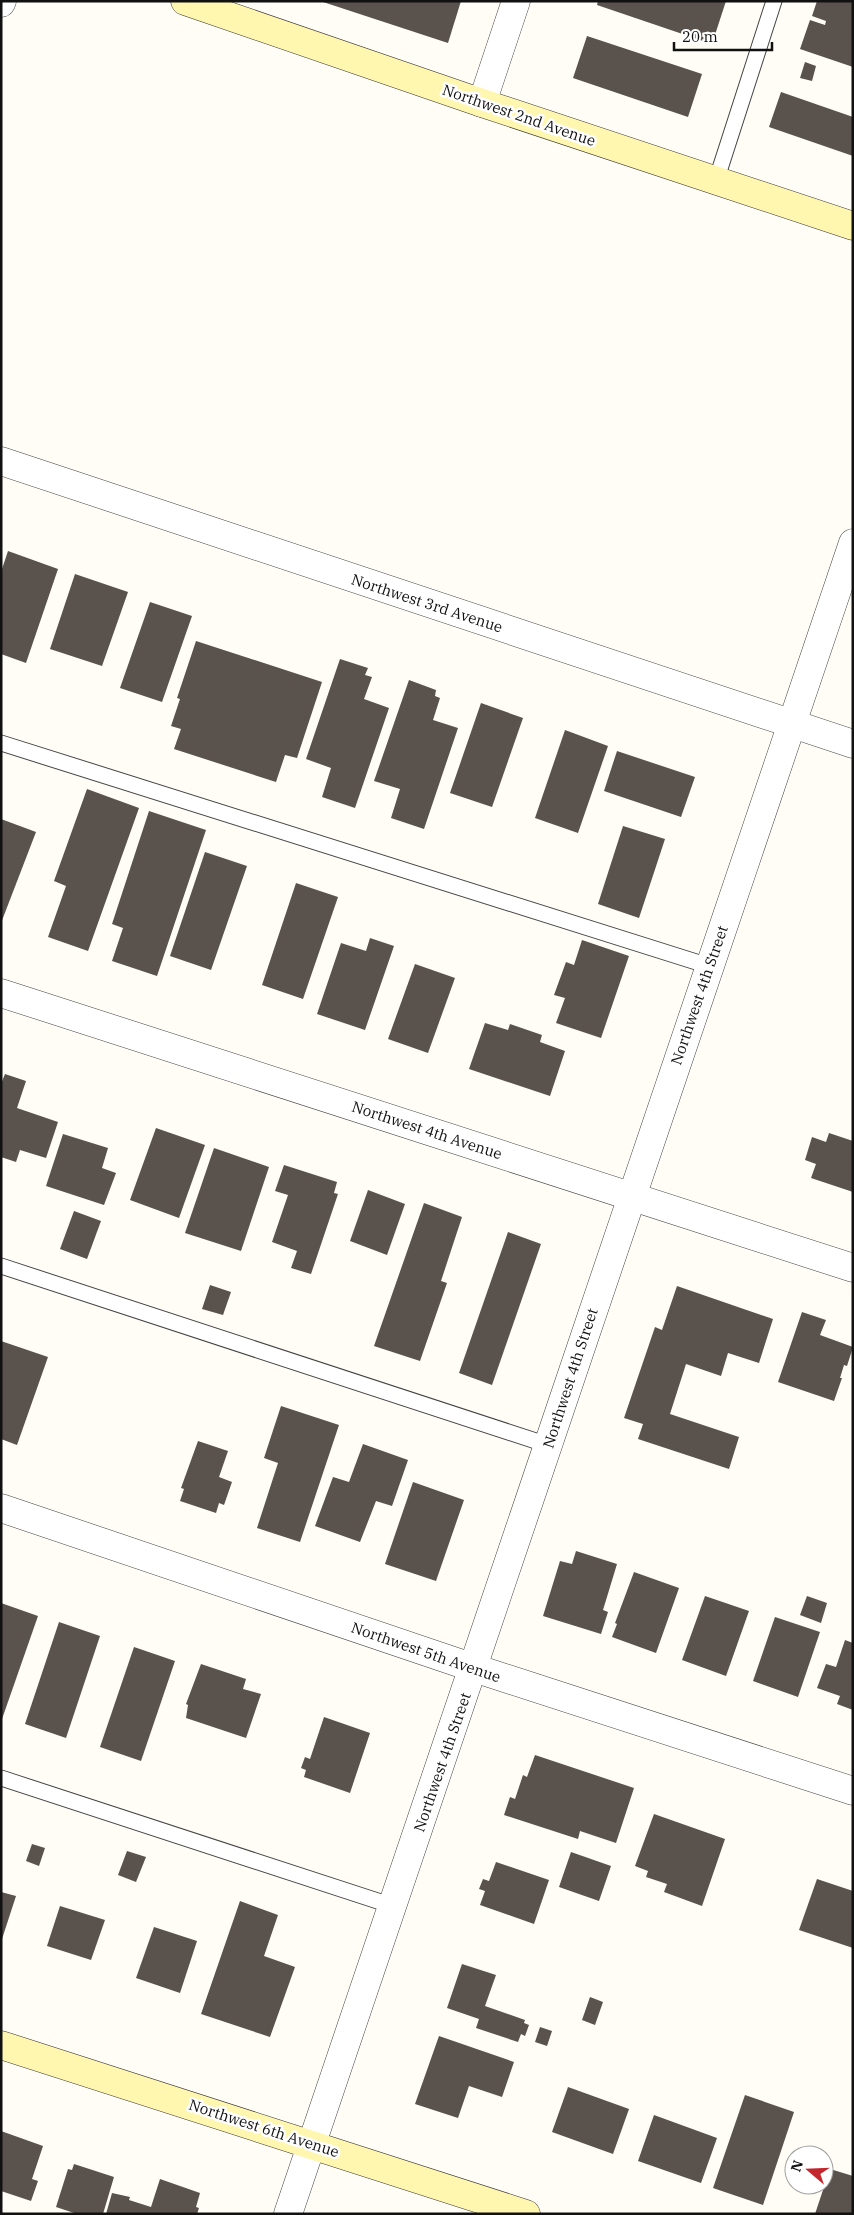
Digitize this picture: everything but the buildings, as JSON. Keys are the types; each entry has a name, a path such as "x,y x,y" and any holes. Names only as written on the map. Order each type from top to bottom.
{"street":[{"name":"Northwest 2nd Avenue","path":"185,1 482,103 853,226"},
{"path":"482,103 516,1"},
{"name":"Northwest 3rd Avenue","path":"1,461 853,744"},
{"name":"Northwest 4th Street","path":"288,2214 853,543"},
{"name":"Northwest 4th Avenue","path":"1,993 853,1268"},
{"name":"Northwest 5th Avenue","path":"1,1508 474,1668 853,1791"},
{"name":"Northwest 6th Avenue","path":"1,2044 526,2214"}],"lane":[{"path":"716,181 774,1"},
{"path":"1,742 709,966"},
{"path":"1,1266 548,1445"},
{"path":"1,1778 393,1906"}]}
